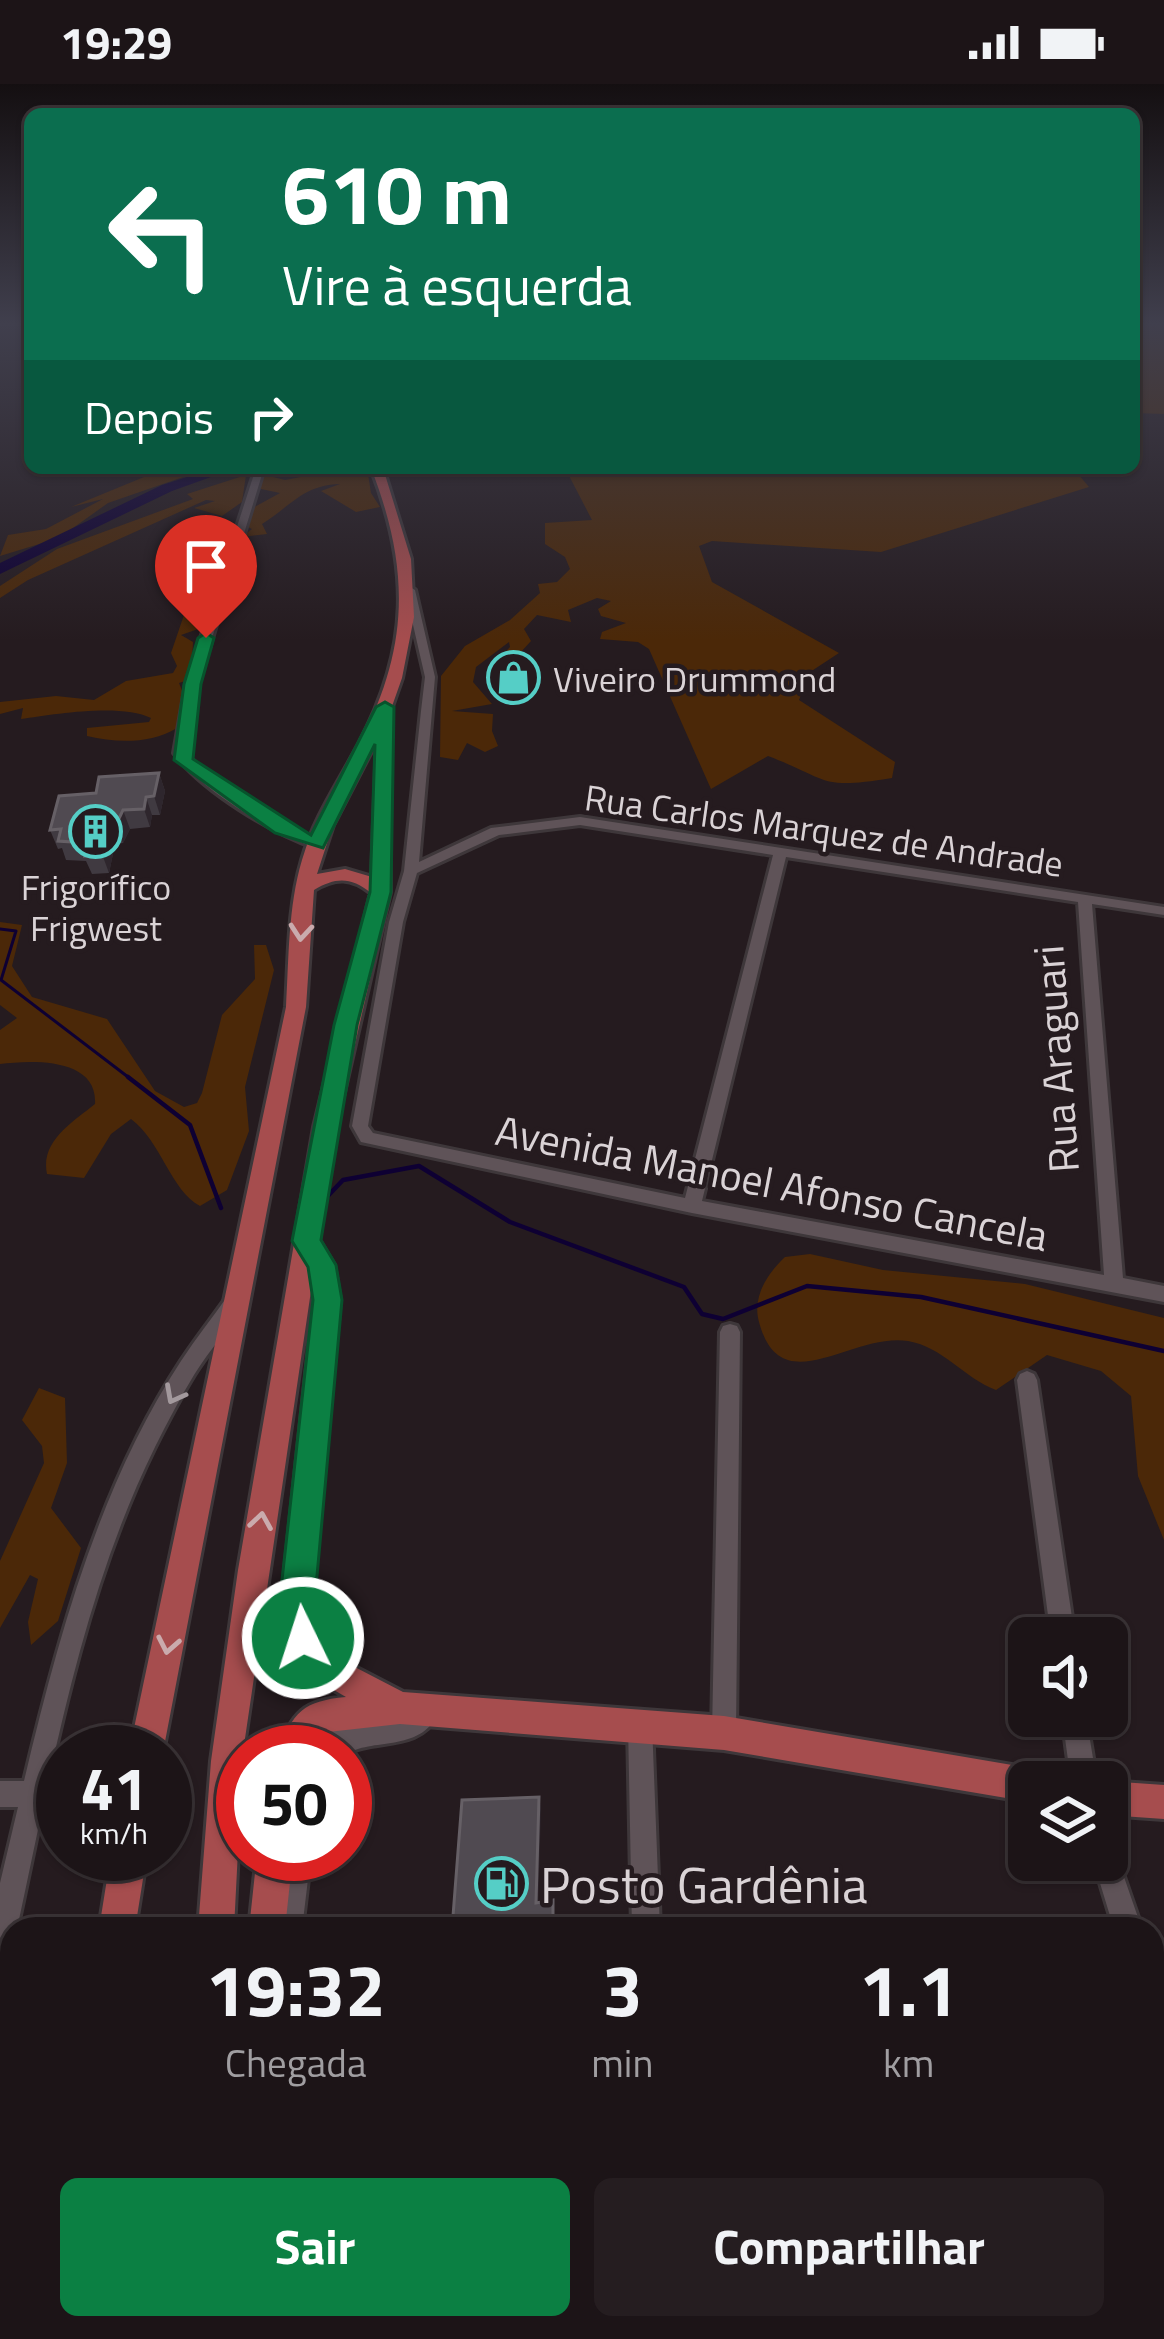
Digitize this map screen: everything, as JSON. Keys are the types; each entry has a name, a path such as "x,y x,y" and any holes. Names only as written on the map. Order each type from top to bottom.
{"main road":[{"path":"217,1917 228,1761 306,1241 346,1025 381,892 385,707 410,590 401,528 379,474"},
{"path":"151,1725 296,1007 307,886 316,844 385,707"},
{"path":"307,886 324,875 349,874 367,879 381,892"},
{"path":"306,1241 322,1265 327,1300 297,1598 303,1638 338,1676 417,1709"},
{"path":"311,1725 321,1716 417,1709 640,1723 1008,1781"},
{"path":"1128,1799 1164,1802"},
{"path":"118,1917 124,1881"},
{"path":"268,1917 272,1881"}],"street":[{"path":"258,474 197,669 180,753 194,770 282,829 316,844"},
{"path":"410,590 430,677 411,871"},
{"name":"Rua Carlos Marquez de Andrade","path":"411,871 496,831 551,822 781,851 1164,911"},
{"path":"692,1207 781,851"},
{"name":"Avenida Manoel Afonso Cancela","path":"411,871 396,922 360,1126 367,1138 692,1207 1164,1294"},
{"name":"Rua Araguari","path":"1085,899 1114,1284"},
{"path":"6,1917 34,1794 107,1534 202,1341 238,1298"},
{"path":"724,1733 730,1331"},
{"path":"1027,1380 1060,1617"},
{"path":"372,1734 394,1732 417,1709"},
{"path":"640,1723 646,1917"},
{"path":"0,1794 34,1794"},
{"path":"290,1917 294,1881"},
{"path":"1113,1881 1124,1917"}],"shaded area":[{"path":"151,474 192,474 108,503 59,538 0,556 8,535 46,529 103,499 71,507"},
{"path":"261,474 285,480 316,474 368,474 371,493 380,507 356,512 321,491 340,484 327,485 307,492 262,524 267,534 242,537 252,529 241,524 251,509 280,493 261,489"},
{"path":"568,474 1078,474 1089,487 881,552 712,541 699,546 712,582 839,653 810,672 799,700 895,762 892,778 837,783 768,756 711,789 649,649 638,642 600,639 602,632 626,623 601,616 598,609 611,601 597,598 568,610 571,622 537,615 524,629 531,641 509,665 492,666 510,647 509,642 476,667 473,682 492,704 452,711 493,714 492,731 498,746 485,752 467,743 458,760 440,757 441,676 465,646 510,620 540,593 538,584 557,582 570,569 565,557 545,544 545,523 592,520"},
{"path":"246,475 242,502 222,516 194,508 215,501 206,500 28,580 0,598 0,586 57,549 193,499 187,494"},
{"path":"210,605 201,628 181,635 193,642 191,679 179,683 186,700 177,728 145,739 110,740 87,736 87,728 149,722 151,718 106,710 21,719 23,708 0,714 0,702 56,696 94,700 126,681 173,673 177,666 171,653 186,609 201,611"},
{"path":"0,922 22,925 12,966 32,997 107,1019 155,1091 184,1107 197,1103 202,1093 222,1015 255,979 254,945 266,945 274,970 245,1087 249,1131 227,1190 200,1206 190,1199 131,1119 111,1134 84,1178 47,1174 53,1142 95,1104 93,1089 86,1077 60,1065 0,1064 0,1030 17,1018 0,1005"},
{"path":"810,1254 883,1270 1025,1284 1164,1318 1164,1540 1138,1476 1131,1396 1101,1371 1047,1355 996,1390 932,1350 908,1341 886,1341 801,1362 784,1358 769,1346 757,1313 759,1295 785,1257"},
{"path":"39,1388 65,1398 67,1463 51,1508 81,1548 58,1621 31,1645 28,1622 38,1579 30,1575 0,1628 0,1561 44,1463 42,1446 22,1420"}],"building":[{"path":"506,660 523,660 521,673 504,673"},
{"path":"159,773 154,796 146,797 144,809 123,810 116,825 108,825 102,854 85,856 88,843 58,841 61,829 50,830 59,796 96,793 99,777"},
{"name":"Posto Gardênia","path":"539,1797 536,1903 553,1900 553,1917 453,1917 462,1800"}],"waterway":[{"path":"0,569 167,488 210,474"},
{"path":"0,929 16,931 1,980 132,1080"},
{"path":"128,1077 190,1125 221,1208"},
{"path":"323,1201 343,1180 419,1166 510,1222 684,1287 702,1314 723,1319 807,1286 921,1297 1164,1351"}],"place":[{"name":"Viveiro Drummond","path":"514,678"},
{"name":"Frigorífico Frigwest","path":"96,831"},
{"name":"Posto Gardênia","path":"501,1884"}],"route":[{"path":"206,638 193,684 180,753 183,760 282,829 309,842 316,844 385,707 381,892 346,1025 306,1241 322,1265 327,1300 297,1598 303,1638"}]}
